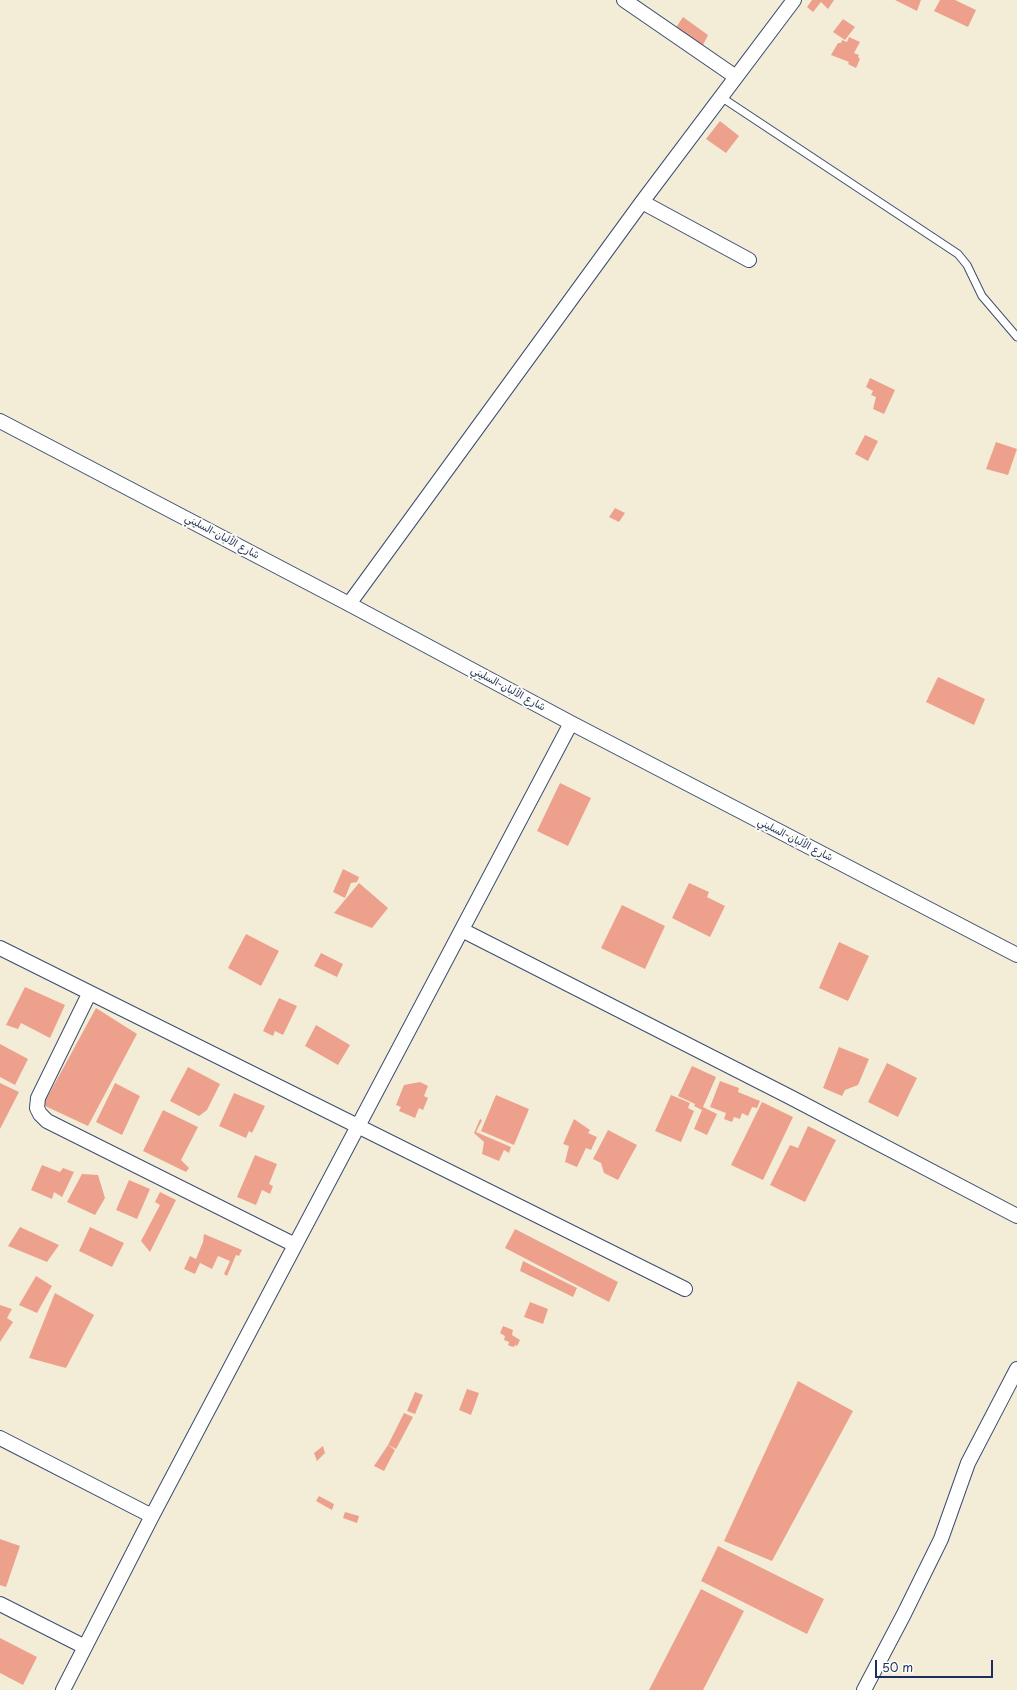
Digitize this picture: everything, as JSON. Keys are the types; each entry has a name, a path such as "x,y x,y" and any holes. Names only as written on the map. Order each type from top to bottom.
{"street":[{"path":"624,0 736,77"},
{"path":"349,604 642,202 794,0"},
{"path":"642,202 749,260"},
{"name":"شارع الألبان-السليني","path":"0,421 349,604 571,723 1017,955"},
{"path":"63,1690 152,1516 571,723"},
{"path":"462,930 790,1097 1017,1216"},
{"path":"0,948 89,994 684,1289"},
{"path":"89,994 38,1098 37,1108 40,1114 47,1121 295,1245"},
{"path":"864,1690 941,1539 968,1463 1017,1369"},
{"path":"0,1438 152,1516"},
{"path":"0,1604 85,1647"}],"lane":[{"path":"720,97 958,254 967,264 982,296 1017,337"}],"building":[{"path":"812,0 834,0 828,9 821,2 813,12 807,7"},
{"path":"895,0 921,0 917,11"},
{"path":"940,0 955,0 976,10 968,27 934,11"},
{"path":"683,17 708,35 702,47 675,29"},
{"path":"843,19 855,27 845,40 833,32"},
{"path":"849,37 860,42 854,53 859,55 858,57 860,59 856,68 848,64 849,62 831,55 838,43 841,43 842,40 847,42"},
{"path":"720,121 739,136 726,153 706,139"},
{"path":"870,378 895,390 884,414 873,409 876,397 871,395 873,391 866,387"},
{"path":"865,435 878,441 868,461 855,454"},
{"path":"996,442 1017,449 1008,475 986,469"},
{"path":"615,508 625,513 619,522 609,517"},
{"path":"938,677 985,699 974,725 926,702"},
{"path":"560,783 591,798 568,846 537,831"},
{"path":"343,869 359,877 357,882 351,883 345,898 333,892"},
{"path":"359,883 388,908 372,928 334,913"},
{"path":"689,883 709,892 707,897 725,906 710,937 672,918"},
{"path":"622,905 665,926 645,969 601,948"},
{"path":"246,934 279,951 261,986 228,968"},
{"path":"839,942 869,956 848,1001 819,988"},
{"path":"321,953 343,964 337,977 314,966"},
{"path":"25,987 65,1005 50,1038 21,1023 18,1029 6,1025"},
{"path":"279,998 297,1006 283,1035 275,1031 273,1036 263,1031"},
{"path":"96,1008 137,1034 88,1126 43,1105"},
{"path":"316,1025 350,1045 338,1065 305,1046"},
{"path":"0,1044 28,1059 15,1085 0,1077"},
{"path":"839,1047 869,1059 858,1085 845,1090 842,1096 823,1088"},
{"path":"887,1063 917,1078 898,1117 868,1102"},
{"path":"692,1066 716,1077 703,1107 717,1114 707,1135 694,1129 702,1110 694,1106 695,1104 678,1096"},
{"path":"188,1067 220,1084 207,1110 199,1116 170,1101"},
{"path":"720,1081 739,1088 738,1092 760,1101 757,1108 752,1107 748,1116 742,1113 740,1119 734,1117 732,1122 724,1119 726,1113 710,1107"},
{"path":"420,1082 428,1086 424,1096 428,1098 423,1110 419,1108 415,1118 399,1111 401,1107 396,1105 404,1085"},
{"path":"0,1083 19,1092 0,1129"},
{"path":"115,1083 140,1096 122,1135 96,1122"},
{"path":"234,1093 265,1106 252,1133 249,1131 246,1138 219,1126"},
{"path":"496,1095 529,1109 514,1145 481,1131"},
{"path":"671,1095 690,1103 688,1108 694,1111 681,1142 655,1131"},
{"path":"762,1102 793,1117 763,1180 731,1165"},
{"path":"163,1110 198,1127 181,1160 189,1168 186,1172 143,1151"},
{"path":"480,1119 482,1120 476,1132 511,1147 509,1153 504,1150 499,1161 482,1154 484,1142 474,1133"},
{"path":"574,1119 590,1130 588,1133 597,1137 591,1150 586,1148 577,1167 565,1162 569,1146 563,1144"},
{"path":"808,1126 836,1140 805,1202 770,1185 790,1145 798,1148"},
{"path":"608,1130 637,1145 618,1180 604,1173 601,1163 593,1159"},
{"path":"255,1155 277,1164 269,1184 273,1186 270,1194 262,1190 256,1205 237,1197"},
{"path":"42,1165 60,1172 63,1168 74,1172 62,1197 54,1192 52,1199 31,1190"},
{"path":"82,1174 98,1175 105,1198 95,1215 67,1202"},
{"path":"129,1180 150,1189 137,1219 116,1210"},
{"path":"160,1192 176,1200 150,1252 141,1241 160,1205 155,1202"},
{"path":"20,1227 59,1245 47,1262 8,1246"},
{"path":"90,1227 124,1243 112,1267 79,1251"},
{"path":"515,1229 618,1282 609,1302 505,1248"},
{"path":"204,1234 242,1250 239,1256 236,1255 227,1276 224,1274 230,1261 218,1256 212,1269 200,1263 195,1274 184,1269 190,1256 196,1259 203,1242"},
{"path":"523,1261 577,1288 573,1297 520,1271"},
{"path":"36,1276 52,1286 37,1313 19,1305"},
{"path":"55,1293 94,1315 66,1368 29,1358"},
{"path":"530,1302 548,1309 543,1324 524,1317"},
{"path":"0,1305 12,1309 7,1318 13,1322 0,1342"},
{"path":"503,1326 513,1330 512,1335 520,1340 517,1346 510,1346 508,1345 509,1342 504,1340 505,1336 500,1333"},
{"path":"798,1381 853,1411 772,1561 724,1541"},
{"path":"467,1389 479,1393 471,1415 459,1410"},
{"path":"415,1392 423,1395 415,1414 407,1411"},
{"path":"404,1413 413,1417 396,1449 388,1445"},
{"path":"388,1445 395,1450 384,1471 374,1466"},
{"path":"323,1446 325,1453 317,1461 314,1453"},
{"path":"319,1496 334,1504 332,1510 316,1501"},
{"path":"345,1512 359,1516 357,1523 343,1518"},
{"path":"0,1539 20,1546 6,1587 0,1585"},
{"path":"718,1546 824,1599 807,1634 701,1581"},
{"path":"701,1589 744,1611 703,1690 649,1690"},
{"path":"0,1638 37,1657 23,1685 0,1673"}]}
